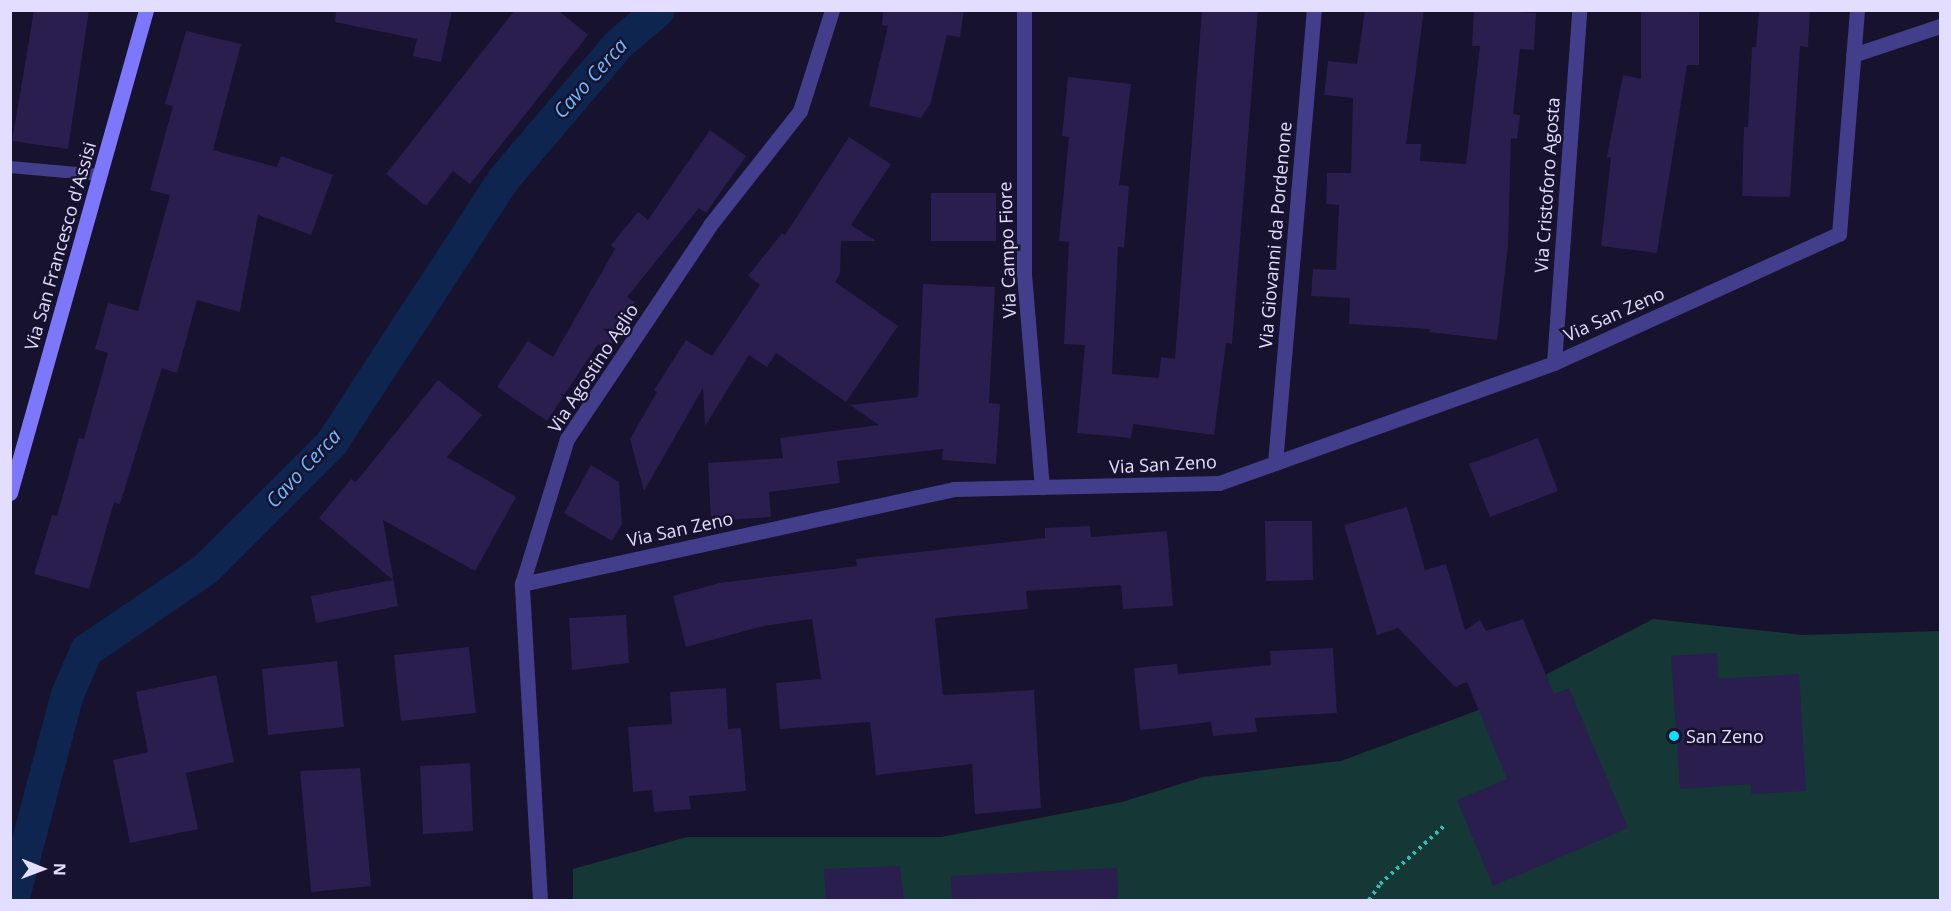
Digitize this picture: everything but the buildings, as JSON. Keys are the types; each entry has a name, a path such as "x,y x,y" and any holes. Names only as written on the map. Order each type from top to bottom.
{"street":[{"name":"Via San Francesco d'Assisi","path":"10,493 146,10"},
{"name":"Via Agostino Aglio","path":"540,900 522,584 567,439 710,225 800,111 832,10"},
{"name":"Via Campo Fiore","path":"1024,10 1024,274 1042,487"},
{"name":"Via Giovanni da Pordenone","path":"1275,463 1314,10"},
{"name":"Via Cristoforo Agosta","path":"1554,363 1580,10"},
{"path":"1857,10 1853,55 1941,26"},
{"name":"Via San Zeno","path":"522,584 954,489 1218,483 1554,363 1839,234 1853,55"}],"lane":[{"path":"10,167 100,175"}],"path":[{"path":"1369,900 1380,884 1444,826"}],"green space":[{"name":"San Zeno","path":"1653,619 1803,635 1940,631 1940,900 573,900 573,869 687,837 941,837 1122,802 1203,777 1341,761 1476,711"}],"waterway":[{"name":"Cavo Cerca","path":"12,900 67,694 86,650 206,568 331,443 503,179 618,44 658,10"}],"place":[{"name":"San Zeno","path":"1674,736"}]}
